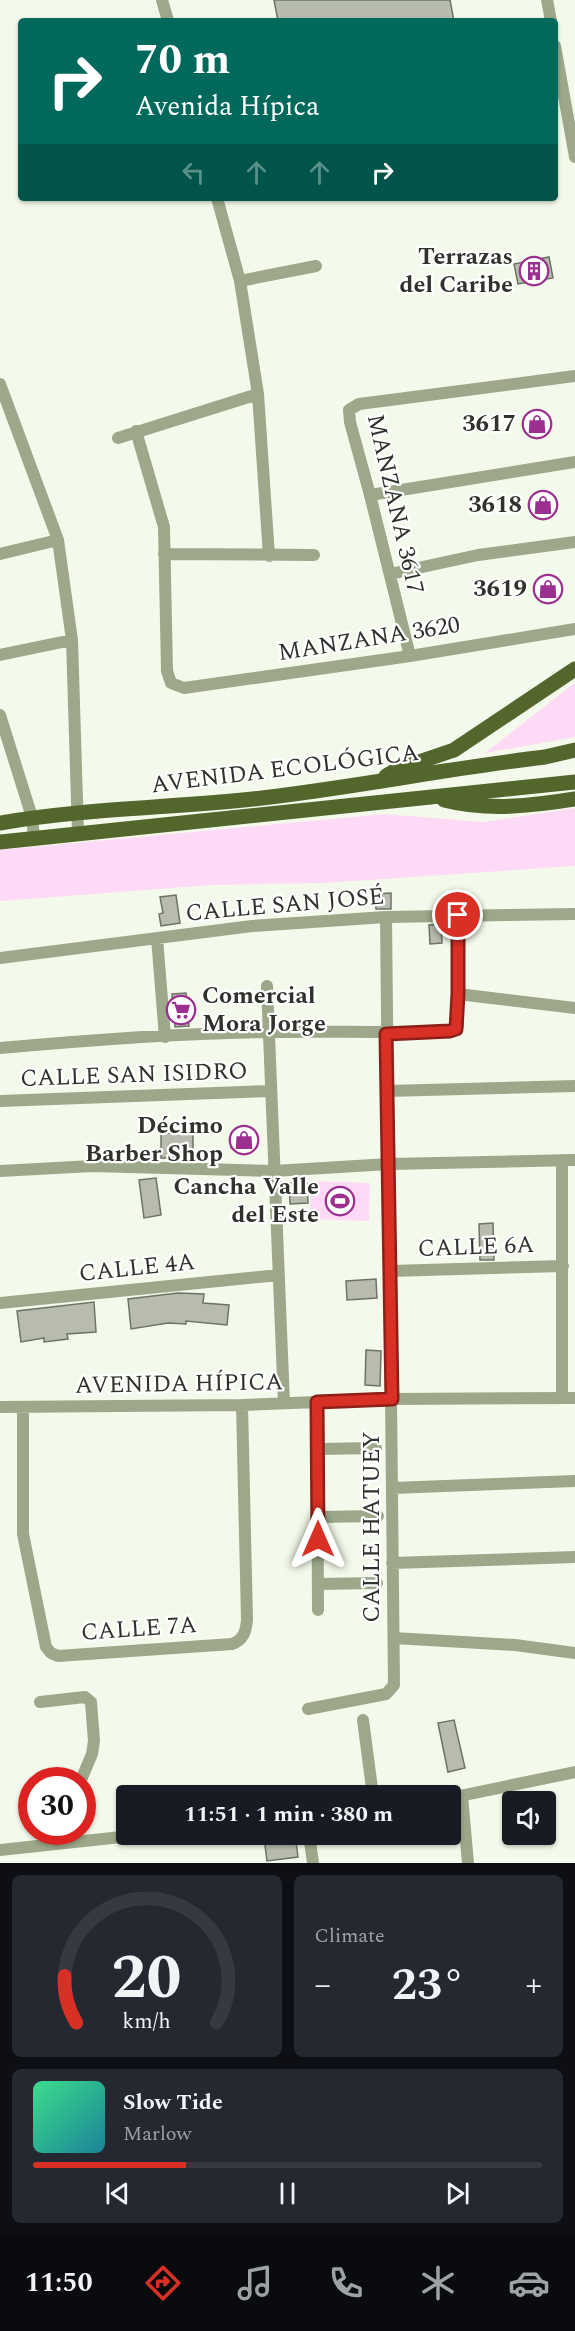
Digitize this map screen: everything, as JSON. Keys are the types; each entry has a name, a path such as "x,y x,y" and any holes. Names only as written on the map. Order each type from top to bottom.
{"main road":[{"path":"376,782 398,769 454,750 575,669"},
{"name":"AVENIDA ECOLÓGICA","path":"0,823 78,812 194,805 376,782 545,757 575,750"},
{"name":"AVENIDA ECOLÓGICA","path":"0,842 575,782"},
{"path":"432,797 464,805 500,807 575,799"}],"street":[{"path":"162,0 167,18"},
{"path":"547,0 550,18"},
{"path":"558,63 575,157"},
{"path":"218,201 240,281 258,394 269,556"},
{"path":"240,281 316,266"},
{"name":"MANZANA 3617","path":"410,656 350,422 349,410 359,404 575,376"},
{"path":"0,384 6,414 58,540 72,640 78,833"},
{"path":"118,438 258,394"},
{"path":"136,431 164,527 164,554 314,555"},
{"path":"370,495 575,462"},
{"path":"0,554 58,540"},
{"path":"390,574 478,555 575,542"},
{"name":"MANZANA 3620","path":"164,554 167,671 171,683 184,688 410,656 575,629"},
{"path":"0,655 72,640"},
{"path":"0,715 32,817 34,838"},
{"name":"CALLE SAN JOSÉ","path":"0,958 252,926 386,917 575,914"},
{"path":"0,1048 267,1032 386,1034 450,1031 456,1029 458,915"},
{"name":"CALLE HATUEY","path":"308,1709 386,1694 394,1684 386,917"},
{"path":"157,938 165,1037"},
{"path":"267,986 267,1032 284,1403"},
{"path":"458,994 575,1008"},
{"path":"387,1091 575,1086"},
{"name":"CALLE SAN ISIDRO","path":"0,1101 270,1091"},
{"path":"0,1171 92,1166 274,1171 389,1164 568,1160 563,1266 568,1398"},
{"name":"CALLE 6A","path":"390,1271 563,1266"},
{"name":"CALLE 4A","path":"0,1303 278,1275"},
{"name":"AVENIDA HÍPICA","path":"0,1407 242,1405 392,1399 568,1398"},
{"path":"317,1402 318,1610"},
{"name":"CALLE 7A","path":"23,1408 23,1534 46,1647 58,1656 232,1644 238,1642 243,1636 247,1620 242,1405"},
{"path":"317,1449 376,1448"},
{"path":"393,1488 575,1480"},
{"path":"318,1517 378,1516"},
{"path":"392,1563 575,1557"},
{"path":"318,1584 377,1583"},
{"path":"394,1638 515,1645 575,1653"},
{"path":"40,1702 85,1696 91,1702 94,1741 86,1767"},
{"path":"363,1720 372,1785"},
{"path":"461,1796 575,1772"},
{"path":"461,1824 468,1863"},
{"path":"96,1836 116,1835"},
{"path":"0,1850 28,1845"},
{"path":"311,1845 313,1863"}],"shaded area":[{"path":"575,683 575,737 485,753 568,688"},
{"path":"575,808 575,866 323,883 211,885 0,900 0,850 384,814 484,822"},
{"name":"Cancha Valle del Este","path":"311,1181 370,1183 369,1221 310,1219"}],"building":[{"path":"274,0 450,0 453,18 277,18"},
{"name":"Terrazas del Caribe","path":"549,257 553,278 518,284 514,264"},
{"path":"391,893 391,909 376,909 375,894"},
{"path":"176,895 180,923 161,926 159,914 163,913 160,897"},
{"path":"441,924 442,943 430,944 429,925"},
{"name":"Comercial Mora Jorge","path":"186,993 189,1026 175,1027 172,994"},
{"path":"161,1133 193,1133 193,1158 161,1158"},
{"name":"Décimo Barber Shop","path":"256,1133 257,1147 231,1148 231,1134"},
{"path":"156,1178 161,1215 144,1218 139,1180"},
{"path":"289,1183 307,1183 308,1203 290,1204"},
{"path":"493,1223 494,1260 480,1260 479,1224"},
{"path":"376,1279 377,1298 347,1300 346,1281"},
{"path":"178,1293 204,1294 203,1303 229,1305 227,1325 186,1321 186,1324 168,1323 131,1329 128,1299"},
{"path":"94,1302 96,1332 67,1334 68,1339 44,1342 44,1338 21,1342 17,1311"},
{"path":"366,1350 381,1351 380,1386 365,1385"},
{"path":"454,1720 465,1768 448,1772 438,1723"},
{"path":"265,1845 296,1845 298,1857 267,1861"}],"place":[{"name":"Terrazas del Caribe","path":"534,271"},
{"name":"3617","path":"537,424"},
{"name":"3618","path":"543,505"},
{"name":"3619","path":"548,589"},
{"name":"Comercial Mora Jorge","path":"181,1010"},
{"name":"Décimo Barber Shop","path":"244,1140"},
{"name":"Cancha Valle del Este","path":"340,1201"}],"route":[{"path":"318,1539 317,1402 392,1399 386,1034 450,1031 458,1026 458,915"}]}
